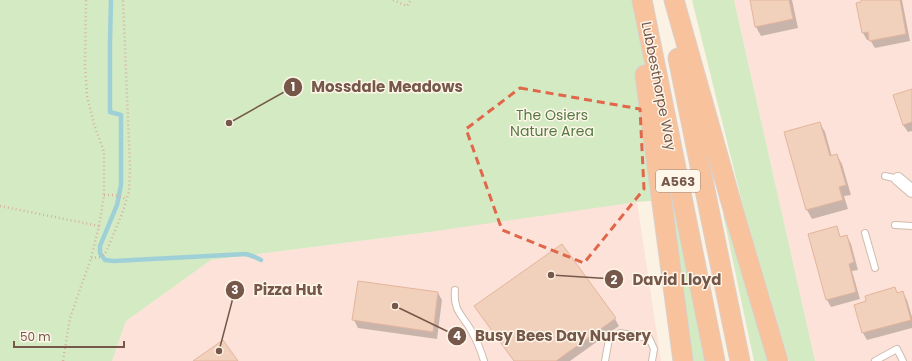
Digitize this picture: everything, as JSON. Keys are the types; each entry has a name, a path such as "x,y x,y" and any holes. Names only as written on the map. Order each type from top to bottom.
{"highway":[{"path":"635,0 683,361"},
{"name":"Lubbesthorpe Way","path":"642,0 715,361"},
{"name":"Lubbesthorpe Way","path":"666,0 740,361"},
{"path":"674,0 778,361"}],"street":[{"path":"898,179 912,191"}],"lane":[{"path":"885,176 898,179"},
{"path":"895,225 912,226"},
{"path":"865,233 875,268"},
{"path":"455,290 454,299 457,310 472,330 484,361"},
{"path":"605,361 609,340 620,332 649,338 654,349 652,361"},
{"path":"875,361 897,350 903,361"}],"path":[{"path":"63,361 70,318 91,258 99,226 104,194 104,152 94,124 87,96 85,66 86,0"},
{"path":"91,258 104,255 122,214 129,192 130,166 123,0"},
{"path":"393,0 408,6 411,0"},
{"path":"104,194 126,199"},
{"path":"0,206 99,226"}],"highlighted area":[{"path":"520,88 640,109 644,189 584,263 502,230 466,129"}],"shaded area":[{"path":"734,0 912,0 912,361 815,361"},
{"path":"637,202 661,361 112,361 126,321 211,260 422,233 471,224"}],"green space":[{"name":"The Osiers Nature Area","path":"0,0 635,0 659,170 679,183 715,361 683,361 662,200 637,202 422,233 211,260 126,321 112,361 0,361"},
{"path":"692,0 734,0 815,361 789,361 743,206"},
{"path":"733,209 778,361 754,361 723,214"}],"building":[{"path":"750,0 789,0 793,19 755,27"},
{"path":"861,0 900,0 906,34 869,41 868,32 862,33 856,3 861,2"},
{"path":"912,89 912,122 903,125 893,95"},
{"path":"820,122 830,156 837,154 846,185 839,187 843,200 806,210 784,132"},
{"path":"837,226 840,237 847,235 854,262 849,264 856,292 826,300 808,234"},
{"path":"562,244 616,318 556,361 514,361 474,306"},
{"path":"358,281 438,292 433,332 352,320"},
{"path":"895,287 897,293 903,291 911,320 862,333 854,305 866,301 865,296"},
{"path":"223,340 238,361 193,361"}],"waterway":[{"path":"111,0 110,112 121,115 121,185 117,205 100,246 100,253 105,260 114,261 246,254 261,260"}],"place":[{"name":"Mossdale Meadows","path":"229,123"},
{"name":"David Lloyd","path":"551,275"},
{"name":"Busy Bees Day Nursery","path":"395,306"},
{"name":"Pizza Hut","path":"219,351"}]}
